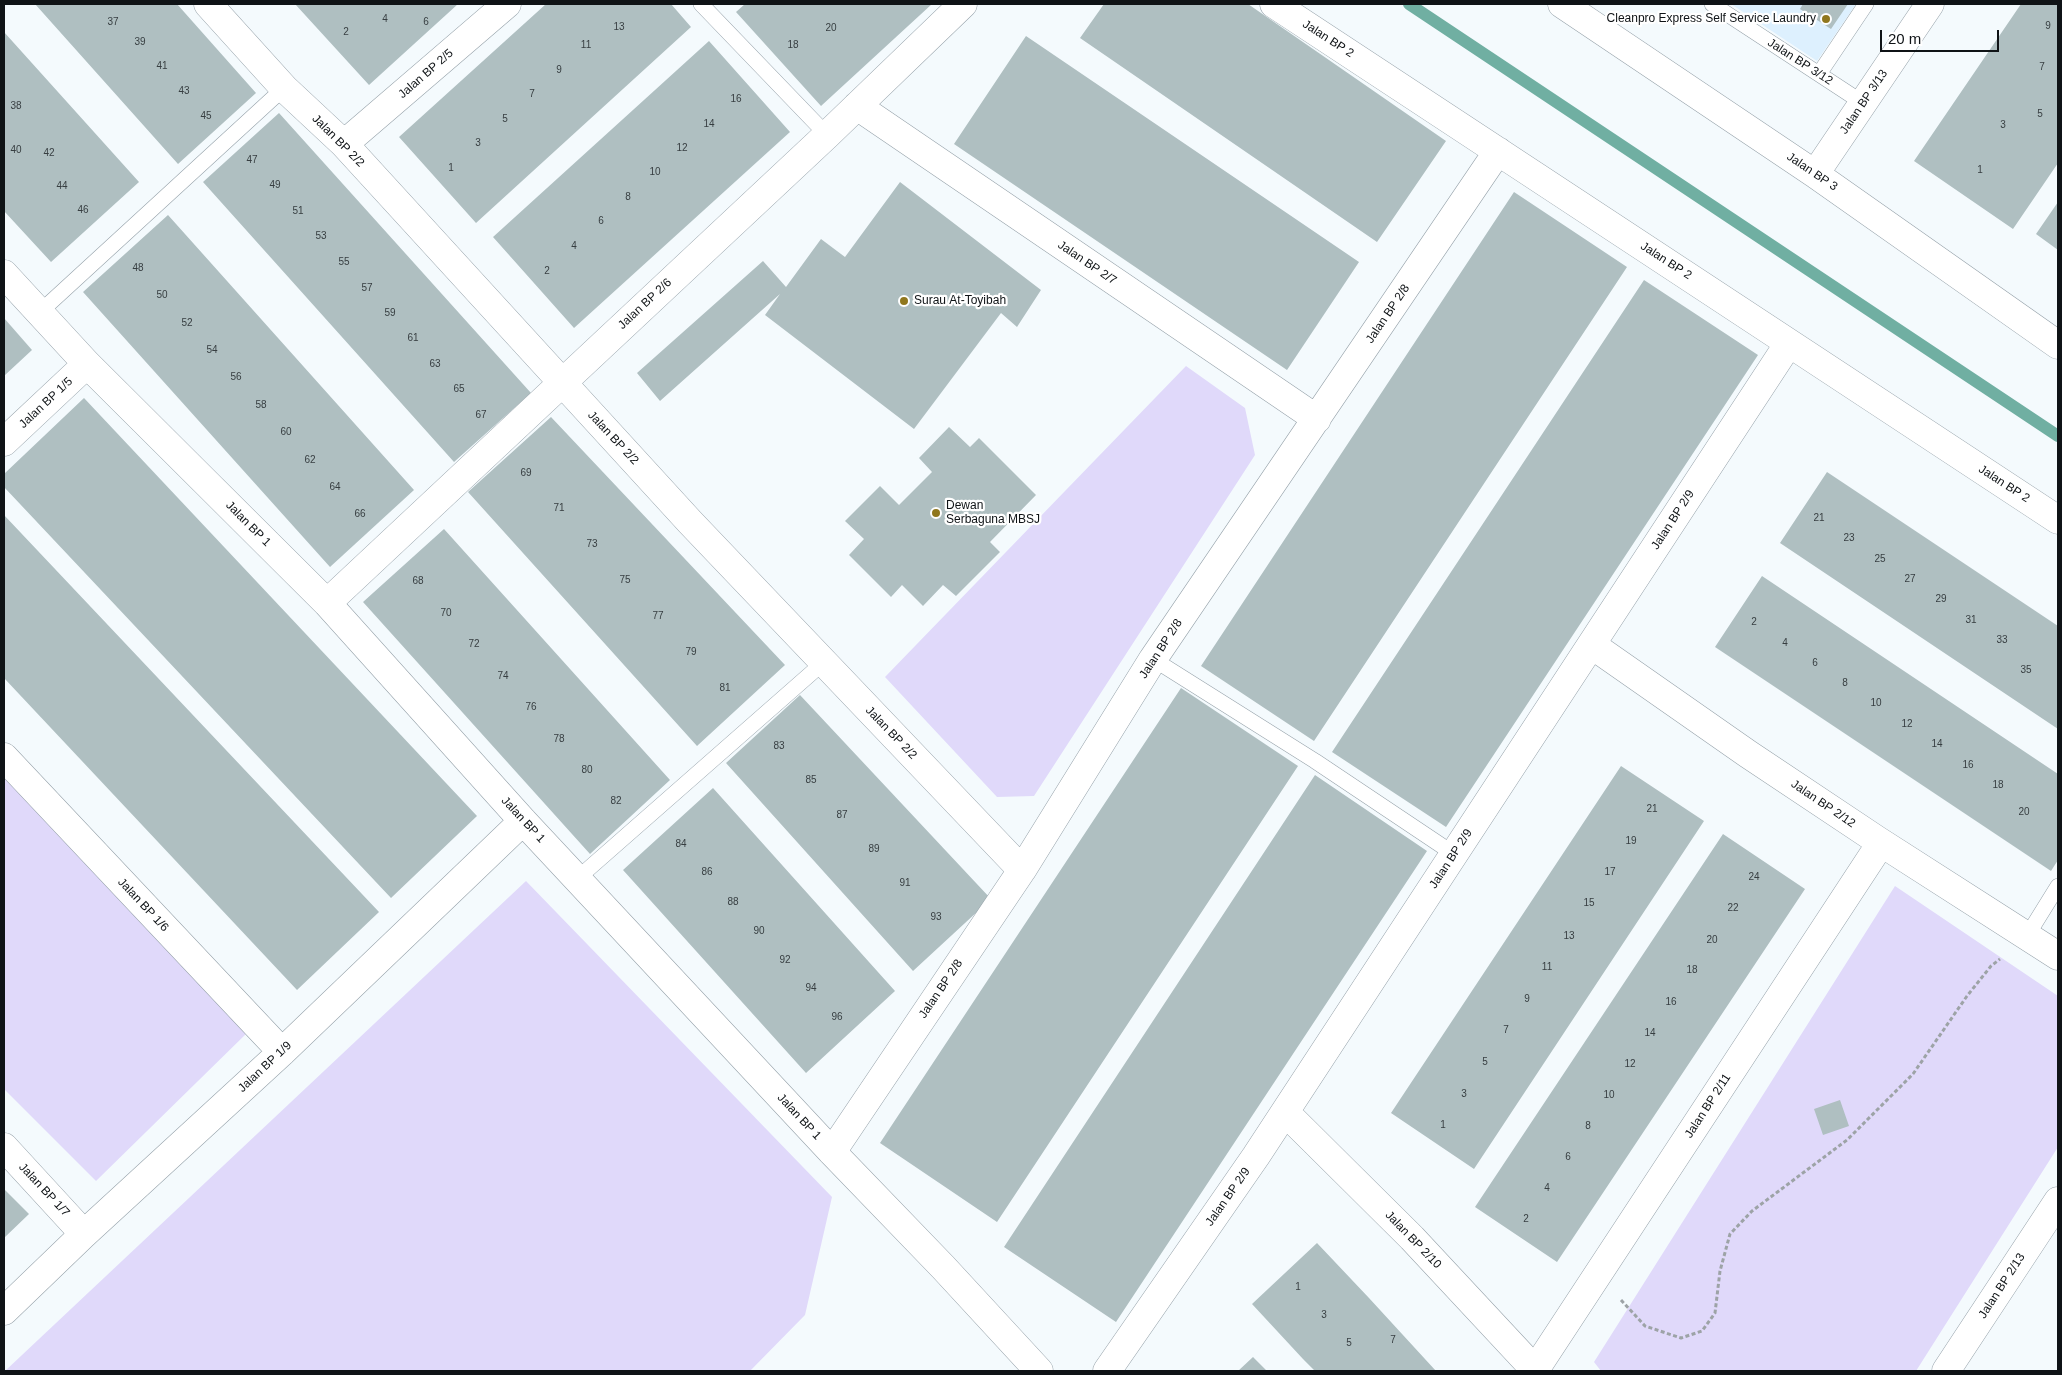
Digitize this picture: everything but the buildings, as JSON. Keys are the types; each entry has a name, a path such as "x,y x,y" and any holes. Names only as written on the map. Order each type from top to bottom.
{"street":[{"name":"Jalan BP 2/2","path":"208,4 284,88 344,144 561,382 1022,870"},
{"name":"Jalan BP 2/5","path":"344,144 507,4"},
{"name":"Jalan BP 2/6","path":"327,603 827,135 963,4"},
{"name":"Jalan BP 2","path":"1274,4 2058,520"},
{"name":"Jalan BP 3","path":"1562,4 1815,174 2058,345"},
{"name":"Jalan BP 3/13","path":"1815,174 1930,4"},
{"name":"Jalan BP 2/7","path":"857,106 1317,419"},
{"name":"Jalan BP 2/8","path":"832,1152 1022,870 1153,660 1498,151"},
{"name":"Jalan BP 1","path":"4,274 87,364 327,603 523,821 1039,1371"},
{"name":"Jalan BP 2/9","path":"1107,1371 1285,1112 1790,343"},
{"name":"Jalan BP 1/5","path":"4,442 87,364"},
{"name":"Jalan BP 2/12","path":"1592,645 1881,843 2058,956"},
{"name":"Jalan BP 1/6","path":"4,757 282,1052"},
{"name":"Jalan BP 1/9","path":"4,1311 84,1234 282,1052 523,821"},
{"name":"Jalan BP 2/11","path":"1536,1371 1881,843"},
{"name":"Jalan BP 2/10","path":"1285,1112 1412,1238 1536,1371"},
{"name":"Jalan BP 1/7","path":"4,1147 84,1234"},
{"name":"Jalan BP 2/13","path":"1946,1371 2058,1201"}],"lane":[{"path":"701,4 827,135"},
{"name":"Jalan BP 3/12","path":"1712,4 1863,103"},
{"path":"1819,74 1866,4"},
{"path":"40,312 284,88"},
{"path":"1153,660 1315,761 1454,854"},
{"path":"578,878 824,662"},
{"path":"2027,936 2058,886"}],"path":[{"path":"1596,1278 1629,1308 1645,1326 1681,1338 1702,1331 1715,1313 1720,1271 1730,1234 1752,1211 1847,1140 1913,1074 1967,996 1991,966"}],"shaded area":[{"path":"1731,4 1856,4 1817,61"},
{"path":"1186,366 1245,408 1255,455 1034,796 997,797 885,677"},
{"path":"4,769 248,1032 96,1181 4,1089"},
{"path":"526,881 832,1197 805,1315 750,1371 5,1371"},
{"path":"1895,886 2058,996 2058,1147 1916,1371 1601,1371 1594,1362"}],"waterway":[{"path":"1409,4 2058,436"}],"place":[{"name":"Cleanpro Express Self Service Laundry","path":"1826,19"},
{"name":"Surau At-Toyibah","path":"904,301"},
{"name":"Dewan Serbaguna MBSJ","path":"936,513"}]}
